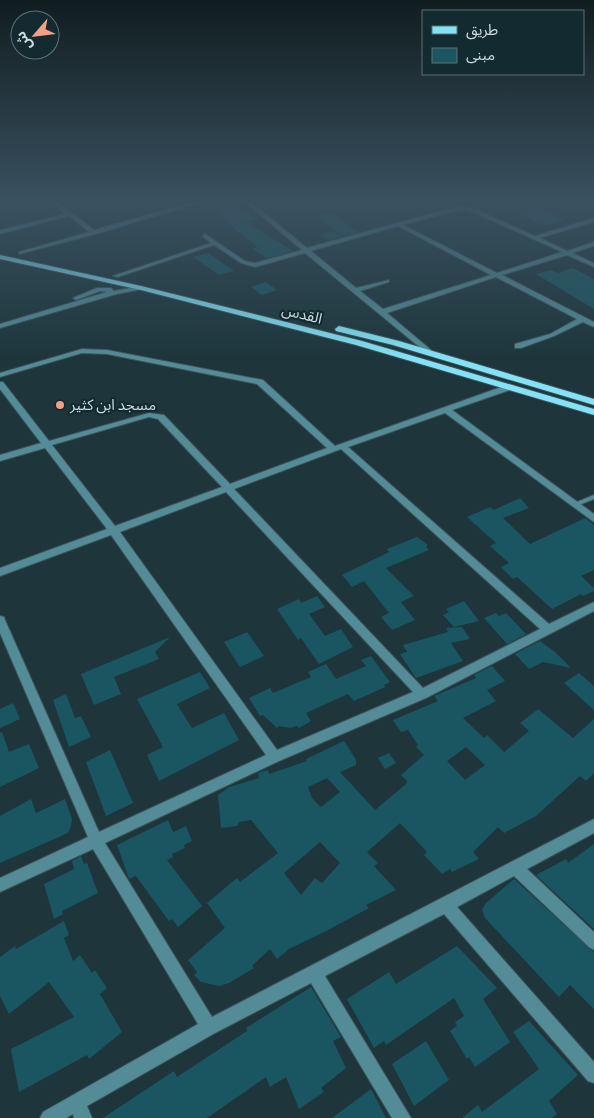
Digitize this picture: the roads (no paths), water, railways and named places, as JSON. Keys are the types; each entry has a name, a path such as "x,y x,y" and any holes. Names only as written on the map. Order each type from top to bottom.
{"main road":[{"name":"القدس","path":"26,254 396,343 594,402"},
{"name":"القدس","path":"0,257 141,288 359,343 594,412"}],"street":[{"path":"116,276 181,254"},
{"path":"231,254 243,262 251,264 293,254"},
{"path":"310,254 428,352"},
{"path":"455,254 594,325"},
{"path":"382,312 559,254"},
{"path":"571,254 594,265"},
{"path":"89,277 94,287 91,291"},
{"path":"354,290 387,281"},
{"path":"0,321 77,298 91,291 102,288 111,290 111,292 103,296"},
{"path":"0,326 103,296 141,288"},
{"path":"518,346 552,336 583,319"},
{"path":"396,343 407,334"},
{"path":"0,375 82,351 106,352 254,380 266,386 338,447 549,630"},
{"path":"0,384 114,530 275,757"},
{"path":"0,572 338,447 510,387"},
{"path":"446,410 594,519"},
{"path":"0,458 141,417 161,417 422,694"},
{"path":"0,885 97,842 275,757 422,694 594,606"},
{"path":"0,620 97,842 209,1027"},
{"path":"49,1118 80,1110 209,1027 446,905 594,826"},
{"path":"516,868 594,942"},
{"path":"446,905 594,1076"},
{"path":"314,973 402,1118"}],"lane":[{"path":"574,505 594,498"}],"place":[{"name":"مسجد ابن كثير","path":"60,405"}]}
